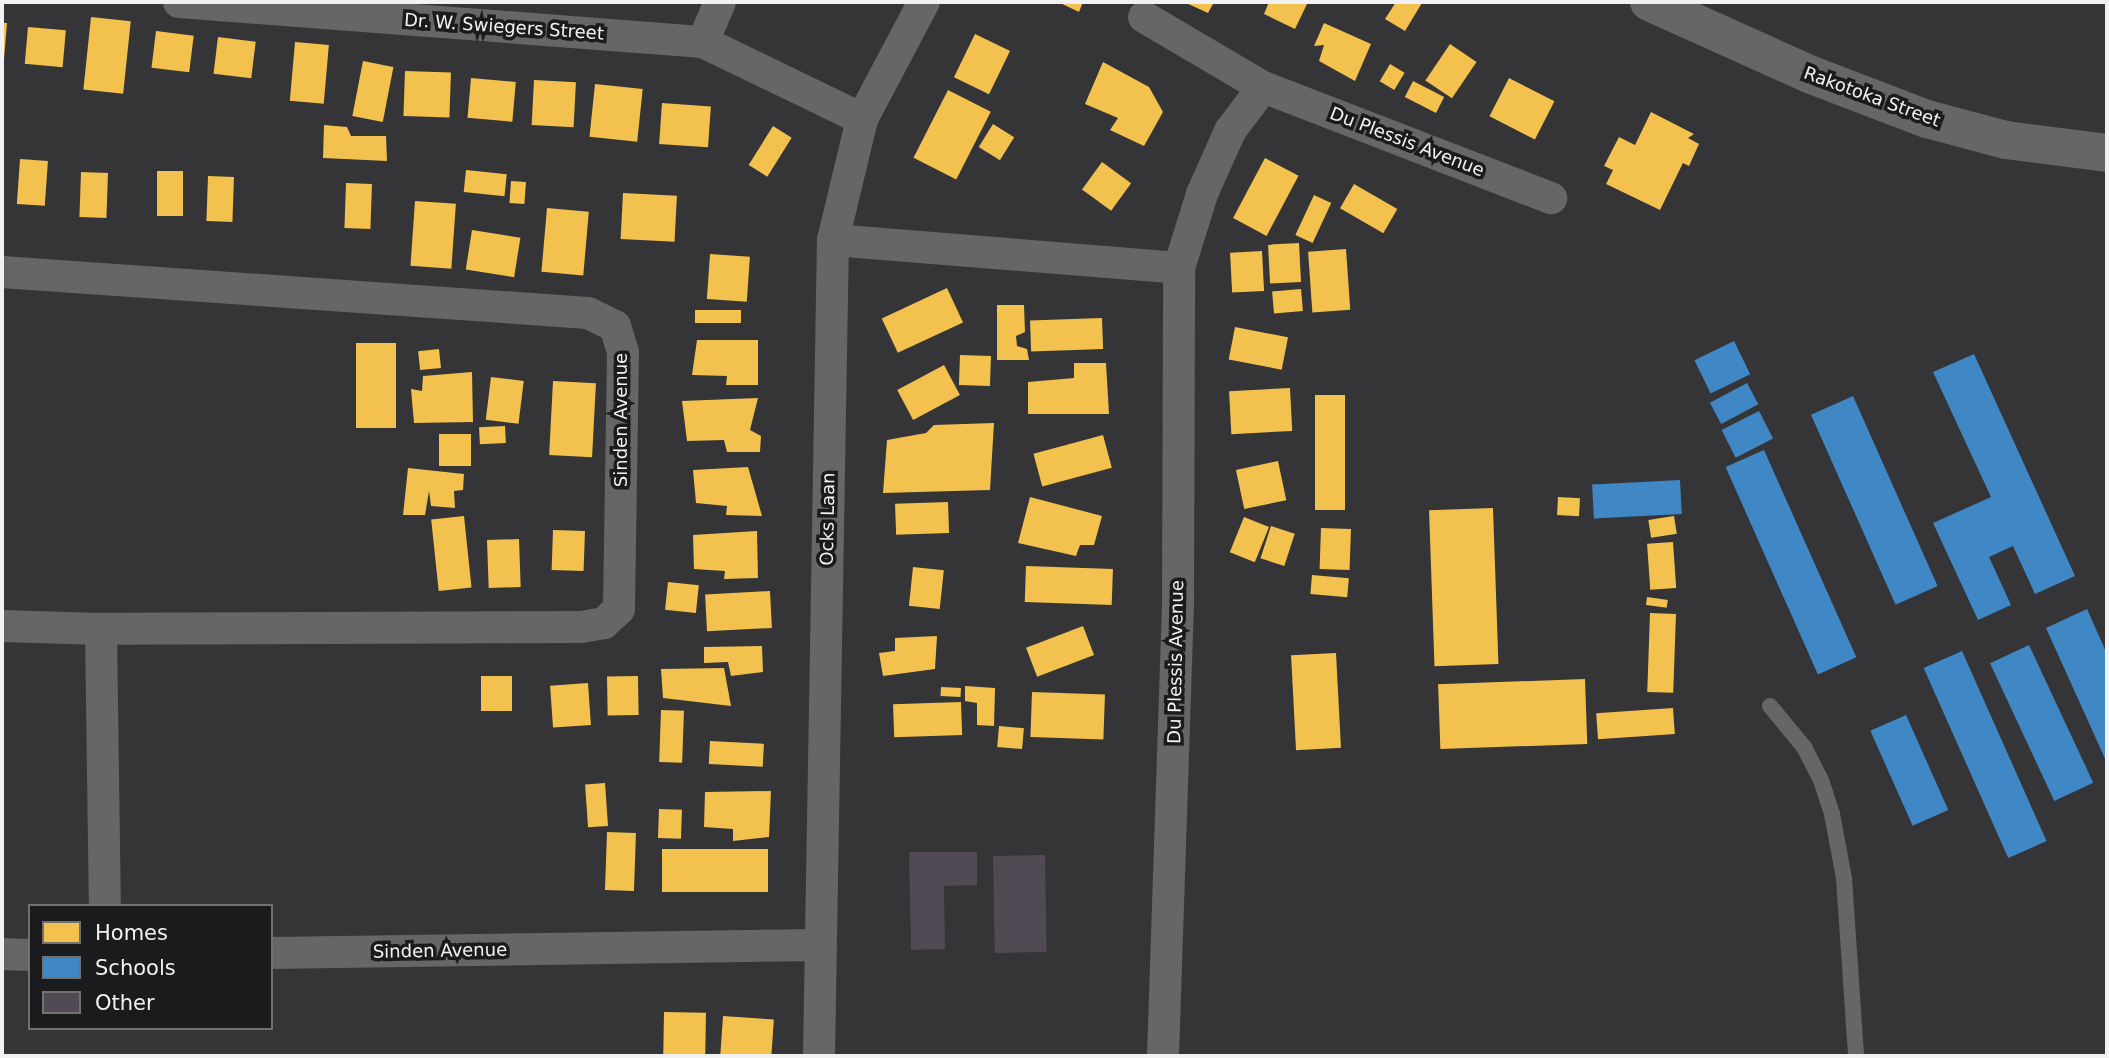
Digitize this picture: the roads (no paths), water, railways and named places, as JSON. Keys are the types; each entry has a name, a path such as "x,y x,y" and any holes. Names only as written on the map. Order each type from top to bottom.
{"street":[{"name":"Dr. W. Swiegers Street","path":"178,2 317,7 703,42 862,119"},
{"path":"703,42 720,2"},
{"name":"Ocks Laan","path":"819,1056 833,240 862,119 924,2"},
{"name":"Rakotoka Street","path":"1649,2 1809,74 1927,119 2006,140 2107,153"},
{"name":"Du Plessis Avenue","path":"1144,17 1263,87 1551,198"},
{"name":"Du Plessis Avenue","path":"1163,1056 1178,597 1179,268 1202,194 1230,131 1263,87"},
{"path":"833,240 1179,268"},
{"name":"Sinden Avenue","path":"2,272 588,313 615,326 623,352 619,609 604,624 581,627 101,629 2,626"},
{"path":"101,629 105,904"},
{"name":"Sinden Avenue","path":"273,953 819,945"},
{"path":"2,954 28,955"}],"lane":[{"path":"1770,706 1804,747 1821,780 1832,814 1844,878 1856,1056"}]}
